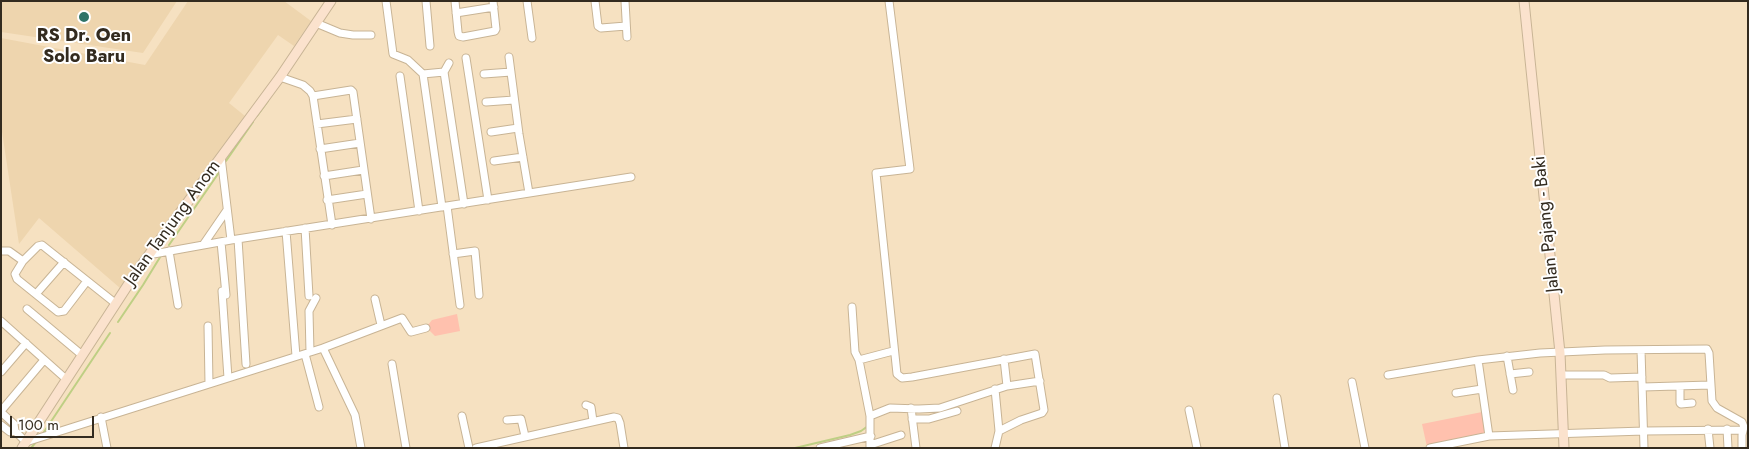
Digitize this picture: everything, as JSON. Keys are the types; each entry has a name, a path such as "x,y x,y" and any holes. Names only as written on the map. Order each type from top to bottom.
{"main road":[{"name":"Jalan Tanjung Anom","path":"24,445 148,255 280,78 331,1"},
{"name":"Jalan Pajang - Baki","path":"1524,1 1560,351 1564,448"}],"street":[{"path":"386,1 393,54 408,60 423,74 460,305"},
{"path":"426,1 430,46"},
{"path":"455,1 456,12 459,36 471,36 496,30 493,4 456,12"},
{"path":"528,1 532,38"},
{"path":"595,1 598,23 601,28 626,26"},
{"path":"625,1 627,37"},
{"path":"889,1 910,169 876,173 893,351 897,374 902,378 1034,354 1044,406 1043,412 999,431"},
{"path":"316,22 340,33 370,35"},
{"path":"509,57 528,193"},
{"path":"466,58 488,200"},
{"path":"449,64 444,72 464,204"},
{"path":"423,74 444,72"},
{"path":"484,74 511,72"},
{"path":"400,76 419,211"},
{"path":"280,78 307,88 313,96 332,225"},
{"path":"313,96 352,91 371,219"},
{"path":"486,102 514,100"},
{"path":"317,124 357,119"},
{"path":"491,132 518,128"},
{"path":"320,149 360,143"},
{"path":"494,161 523,157"},
{"path":"221,158 227,210 235,239 246,364"},
{"path":"324,176 363,170"},
{"path":"148,255 235,239 631,177"},
{"path":"327,200 367,194"},
{"path":"203,245 227,210"},
{"path":"305,228 313,297 309,311 308,353 319,407"},
{"path":"286,231 296,356"},
{"path":"221,242 228,378"},
{"path":"87,281 61,312 56,311 15,277 15,272 23,261 40,245 64,262 115,303"},
{"path":"1,251 9,251 23,261"},
{"path":"170,251 178,305"},
{"path":"453,254 475,251 479,295"},
{"path":"36,294 64,262"},
{"path":"375,299 380,325"},
{"path":"852,307 855,352 859,360 870,416 870,446 901,435"},
{"path":"27,309 82,355"},
{"path":"44,360 1,412 14,424 15,431 24,445 35,439 101,417 323,348 402,318 410,332 426,328"},
{"path":"208,326 210,384"},
{"path":"3,327 26,343 66,380"},
{"path":"1,372 26,343"},
{"path":"323,348 355,415 361,448"},
{"path":"1388,375 1478,360 1560,351 1708,349 1711,398 1717,408 1744,424 1742,448"},
{"path":"1641,350 1644,448"},
{"path":"859,360 893,351"},
{"path":"1507,356 1513,390"},
{"path":"1004,359 1006,386"},
{"path":"1478,360 1489,436"},
{"path":"392,364 406,448"},
{"path":"1510,374 1529,372"},
{"path":"1561,375 1604,375 1610,378 1642,377"},
{"path":"870,416 890,408 940,408 994,389 1040,381"},
{"path":"1352,382 1365,448"},
{"path":"1643,387 1710,385"},
{"path":"1680,387 1680,403 1692,403"},
{"path":"994,389 999,431 995,448"},
{"path":"1456,393 1482,389"},
{"path":"1277,398 1285,448"},
{"path":"586,405 591,407 593,421"},
{"path":"910,408 916,448"},
{"path":"1189,410 1197,448"},
{"path":"912,419 928,418 958,411"},
{"path":"462,416 469,448"},
{"path":"101,417 107,448"},
{"path":"476,448 593,421 618,418 624,448"},
{"path":"507,420 521,419 525,436"},
{"path":"1,425 10,432 15,431"},
{"path":"1708,429 1710,448"},
{"path":"1727,429 1728,448"},
{"path":"1430,448 1489,436 1644,430 1743,430"},
{"path":"820,448 871,436"}],"shaded area":[{"name":"RS Dr. Oen Solo Baru","path":"1,1 177,1 143,53 1,32"},
{"path":"188,1 284,1 311,21 294,46 278,35 229,103 245,116 120,288 39,218 19,244 1,125 1,38 145,65"},
{"path":"457,314 460,331 435,336 429,330 428,325 432,320"},
{"path":"1482,412 1486,434 1427,447 1422,424"}],"waterway":[{"path":"257,116 268,101"},
{"path":"226,161 253,122"},
{"path":"169,245 220,171"},
{"path":"118,322 162,254"},
{"path":"42,435 110,333"},
{"path":"795,448 850,435 868,426"},
{"path":"31,448 36,442"}],"place":[{"name":"RS Dr. Oen Solo Baru","path":"84,17"}]}
